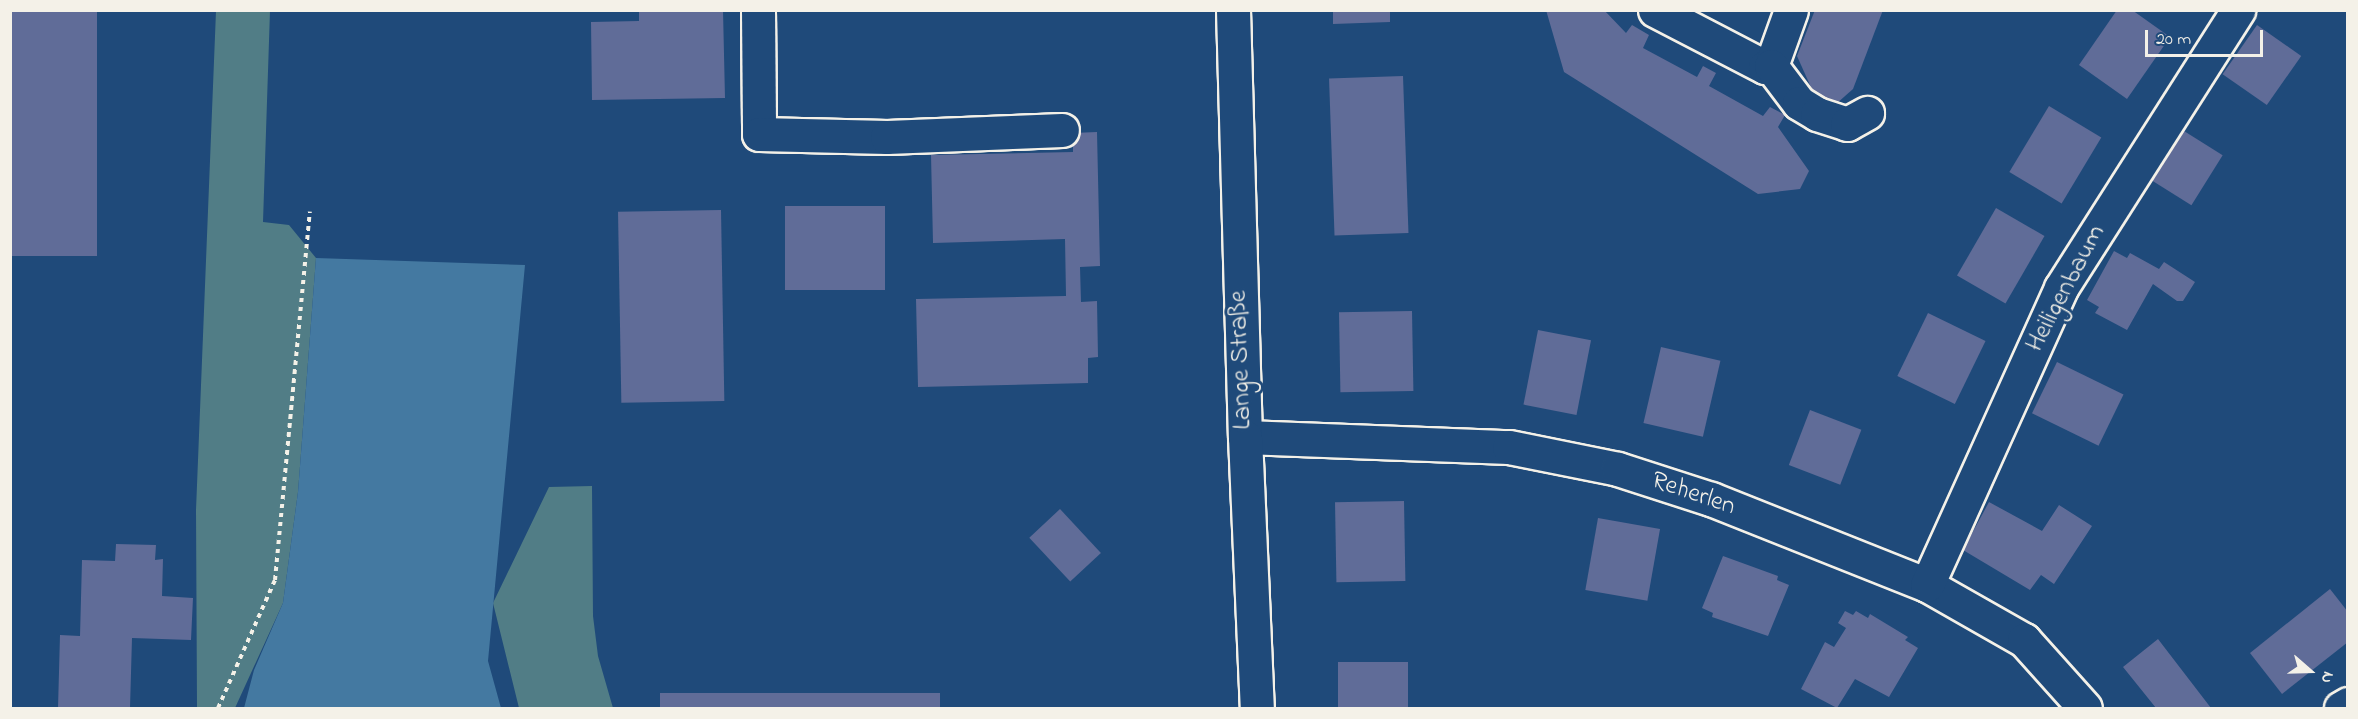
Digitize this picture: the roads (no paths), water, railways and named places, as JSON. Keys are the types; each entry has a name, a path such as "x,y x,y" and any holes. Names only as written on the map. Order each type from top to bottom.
{"street":[{"path":"758,10 759,134 887,137 1062,130"},
{"name":"Lange Straße","path":"1233,10 1245,437 1257,708"},
{"path":"1655,10 1755,65 1771,66 1799,103 1817,114 1847,124 1866,113"},
{"path":"1771,66 1791,10"},
{"name":"Heiligenbaum","path":"1927,585 2061,288 2238,10"},
{"name":"Reherlen","path":"1245,437 1509,447 1618,469 1711,499 1927,585 2024,640 2085,708"},
{"path":"2341,708 2348,704"}],"water":[{"path":"316,258 525,265 488,661 501,708 244,708 254,670 283,603 298,492"}]}
